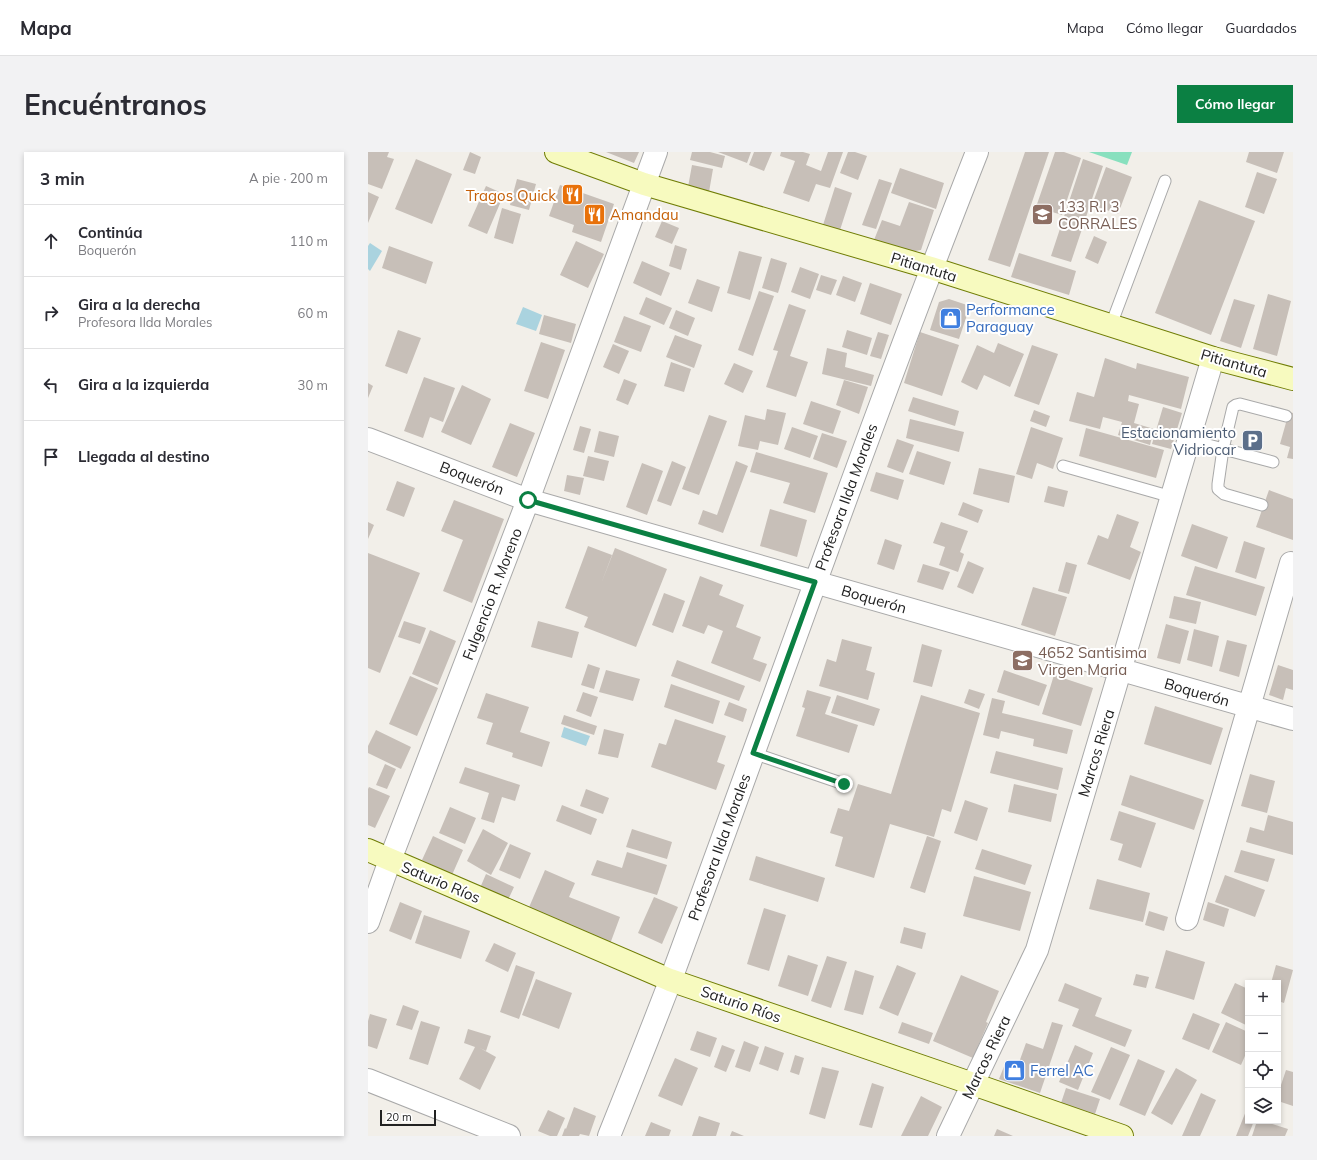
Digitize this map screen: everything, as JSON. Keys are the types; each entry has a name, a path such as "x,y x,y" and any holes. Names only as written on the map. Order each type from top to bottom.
{"street":[{"name":"Pitiantuta","path":"556,152 644,184 931,268 1213,358 1293,379"},
{"name":"Fulgencio R. Moreno","path":"368,922 390,860 528,500 656,152"},
{"name":"Profesora Ilda Morales","path":"609,1136 670,980 931,268 977,152"},
{"name":"Marcos Riera","path":"948,1136 1037,950 1213,358"},
{"name":"Boquerón","path":"368,439 528,500 1293,719"},
{"path":"1187,919 1291,563"},
{"name":"Saturio Ríos","path":"368,850 670,980 1122,1136"},
{"path":"368,1080 509,1136"}],"lane":[{"path":"1111,325 1165,180"},
{"path":"1262,505 1224,494 1218,489 1223,449 1233,407 1240,404 1286,416"},
{"path":"1189,440 1273,462"},
{"path":"1063,466 1172,497"},
{"path":"753,753 844,784"}],"green space":[{"path":"1089,152 1132,152 1127,165"}],"water":[{"path":"370,243 382,251 370,271 368,269 368,246"},
{"path":"523,307 542,315 536,331 516,324"},
{"path":"564,727 590,736 586,746 561,737"}],"building":[{"path":"368,152 389,152 387,157 394,159 382,189 368,184"},
{"path":"470,152 481,157 475,174 463,170"},
{"path":"606,152 639,152 634,163"},
{"path":"692,152 710,152 725,156 722,168 690,160"},
{"path":"718,152 751,152 747,163"},
{"path":"754,152 772,152 764,171 749,165"},
{"path":"781,152 803,152 810,154 806,165 821,171 828,152 843,152 830,188 816,184 809,202 783,193 795,161 780,156"},
{"path":"848,152 855,152 867,156 858,180 840,173"},
{"path":"1025,152 1049,152 1010,267 988,260"},
{"path":"1055,152 1064,152 1081,158 1062,215 1036,207"},
{"path":"1249,152 1284,152 1277,173 1246,162"},
{"path":"416,159 452,174 432,224 395,209"},
{"path":"1083,159 1103,166 1071,262 1051,256"},
{"path":"692,165 713,169 709,192 688,187"},
{"path":"1106,167 1132,177 1118,214 1092,205"},
{"path":"900,168 944,183 936,209 891,193"},
{"path":"1257,172 1277,179 1264,214 1245,207"},
{"path":"517,179 536,184 529,210 510,205"},
{"path":"879,179 892,183 876,229 862,225"},
{"path":"560,185 614,204 601,242 572,232 574,225 549,216"},
{"path":"486,186 504,194 487,234 468,226"},
{"path":"835,187 852,193 840,230 823,225"},
{"path":"368,192 379,197 368,223"},
{"path":"1199,200 1255,221 1211,335 1155,313"},
{"path":"909,202 934,210 921,250 910,252 874,240 882,220 900,226"},
{"path":"502,208 521,214 513,244 494,238"},
{"path":"662,221 679,228 672,244 655,237"},
{"path":"1094,236 1107,242 1098,264 1085,258"},
{"path":"576,241 604,254 588,288 560,275"},
{"path":"675,245 687,249 681,270 669,266"},
{"path":"389,246 433,262 426,284 382,268"},
{"path":"739,251 762,257 750,300 727,293"},
{"path":"1019,253 1076,271 1069,295 1011,277"},
{"path":"771,258 787,263 778,293 762,288"},
{"path":"642,261 670,273 661,296 633,283"},
{"path":"800,267 819,274 810,299 791,292"},
{"path":"821,275 837,280 831,295 816,290"},
{"path":"843,276 862,283 855,302 836,295"},
{"path":"697,279 720,287 712,312 688,303"},
{"path":"870,283 902,294 891,325 860,314"},
{"path":"759,291 774,296 753,356 738,350"},
{"path":"1268,294 1291,301 1277,356 1253,349"},
{"path":"646,297 672,308 664,325 639,314"},
{"name":"Performance Paraguay","path":"949,299 970,306 959,339 930,330 939,302"},
{"path":"1234,299 1255,305 1241,348 1220,341"},
{"path":"789,304 806,310 790,356 808,362 796,397 766,387 778,351 773,350"},
{"path":"676,310 695,318 688,336 669,328"},
{"path":"544,315 576,324 571,343 539,334"},
{"path":"624,316 651,326 641,352 614,342"},
{"path":"398,330 421,338 407,374 385,366"},
{"path":"847,330 872,338 867,355 842,347"},
{"path":"878,332 889,335 881,359 870,356"},
{"path":"920,332 959,345 942,396 904,383"},
{"path":"675,335 702,345 694,368 666,357"},
{"path":"541,342 565,350 548,399 524,391"},
{"path":"998,343 1024,354 1010,387 984,375 977,390 961,382 977,345 994,353"},
{"path":"613,344 629,351 619,374 603,367"},
{"path":"1032,345 1058,354 1039,405 1014,396"},
{"path":"827,348 847,353 845,367 874,375 871,386 822,374"},
{"path":"1105,358 1136,369 1137,363 1189,377 1181,409 1129,395 1128,401 1139,404 1134,423 1154,429 1150,445 1118,435 1122,422 1103,417 1100,429 1069,421 1077,392 1094,397"},
{"path":"671,362 691,369 684,392 664,386"},
{"path":"734,363 753,371 743,393 724,384"},
{"path":"424,377 455,388 443,422 430,417 423,438 404,431"},
{"path":"624,379 637,384 628,405 616,400"},
{"path":"844,380 868,387 859,414 836,405"},
{"path":"368,383 373,386 368,398"},
{"path":"462,385 491,399 471,445 441,432"},
{"path":"913,397 959,411 955,426 908,411"},
{"path":"811,401 841,411 833,434 803,424"},
{"path":"1163,407 1182,413 1171,449 1152,444"},
{"path":"767,409 786,413 778,445 760,441 758,450 738,446 745,415 765,420"},
{"path":"1034,410 1050,416 1046,427 1030,421"},
{"path":"1289,412 1293,413 1293,459 1287,458 1290,447 1280,444"},
{"path":"709,415 727,421 699,495 682,489"},
{"path":"910,419 964,432 959,452 906,438"},
{"path":"510,423 535,433 517,477 492,467"},
{"path":"580,426 591,429 584,453 573,450"},
{"path":"792,427 818,436 810,458 784,449"},
{"path":"1031,427 1063,438 1053,469 1037,463 1032,479 1016,474"},
{"path":"1086,428 1164,450 1156,478 1079,456"},
{"path":"599,431 619,436 614,457 594,452"},
{"path":"822,433 847,441 837,468 813,459"},
{"path":"897,439 914,445 903,473 887,467"},
{"path":"917,451 951,462 944,485 909,474"},
{"path":"756,452 828,473 815,513 783,503 790,483 750,472"},
{"path":"588,456 609,461 604,481 583,476"},
{"path":"672,461 686,467 671,506 657,501"},
{"path":"736,461 748,466 723,533 698,524 703,510 717,515"},
{"path":"642,463 663,471 647,515 626,507"},
{"path":"979,468 1015,476 1009,503 973,494"},
{"path":"876,472 904,480 898,500 870,491"},
{"path":"567,475 584,478 580,495 564,491"},
{"path":"397,481 415,488 404,517 386,510"},
{"path":"1048,486 1068,491 1064,507 1044,502"},
{"path":"1269,490 1293,499 1293,540 1256,527"},
{"path":"454,500 504,519 472,603 443,591 463,540 441,531"},
{"path":"963,502 983,510 978,523 958,515"},
{"path":"770,509 807,520 797,557 760,546"},
{"path":"1117,514 1139,522 1130,547 1141,552 1130,580 1087,564 1098,535 1108,539"},
{"path":"368,522 374,525 368,539"},
{"path":"941,522 968,531 960,552 964,554 958,572 939,565 945,547 933,543"},
{"path":"1192,524 1228,537 1217,569 1181,556"},
{"path":"885,539 902,545 894,570 877,564"},
{"path":"1244,541 1265,548 1256,579 1235,572"},
{"path":"588,546 612,555 601,584 615,548 667,569 636,647 584,627 588,617 565,608"},
{"path":"368,553 420,573 380,673 368,668"},
{"path":"968,561 984,568 973,594 957,587"},
{"path":"1066,562 1077,565 1069,594 1058,591"},
{"path":"923,564 950,572 943,590 917,582"},
{"path":"1195,566 1265,587 1256,616 1186,595"},
{"path":"700,576 723,585 719,595 744,605 736,627 761,637 753,659 767,664 760,682 711,663 723,631 708,625 704,634 682,626"},
{"path":"1033,587 1067,597 1055,636 1021,625"},
{"path":"664,593 685,601 673,633 652,625"},
{"path":"1174,596 1201,602 1196,624 1169,618"},
{"path":"404,621 426,628 420,644 398,637"},
{"path":"538,621 579,632 572,658 531,647"},
{"path":"1166,624 1189,631 1180,664 1157,658"},
{"path":"1194,629 1219,636 1212,667 1187,660"},
{"path":"430,630 456,641 438,685 412,674"},
{"path":"842,639 872,647 866,670 875,673 868,700 819,686 827,659 836,662"},
{"path":"1227,640 1247,645 1239,677 1219,671"},
{"path":"922,644 942,650 932,687 913,682"},
{"path":"677,660 745,686 739,701 671,676"},
{"path":"588,664 600,668 594,689 581,685"},
{"path":"1278,665 1293,670 1293,690 1286,688 1283,700 1269,695"},
{"path":"606,670 640,679 633,701 599,692"},
{"path":"1004,670 1047,685 1039,706 997,692"},
{"path":"1054,675 1093,688 1081,726 1042,714"},
{"path":"410,676 438,688 417,736 389,724"},
{"path":"671,684 720,701 713,724 664,707"},
{"path":"969,689 985,694 979,709 964,703"},
{"path":"807,690 831,697 825,714 858,725 849,753 796,736 805,708 802,707"},
{"path":"583,692 598,697 591,717 576,711"},
{"path":"486,693 529,707 520,732 550,742 542,767 512,757 513,753 486,744 493,723 477,718"},
{"path":"837,695 880,709 874,726 831,713"},
{"path":"921,695 980,713 951,812 942,809 934,837 890,824 874,878 835,866 843,837 830,833 838,808 849,811 858,784 891,794"},
{"path":"992,698 1005,701 1002,713 1073,730 1067,754 1033,746 1034,739 1001,731 999,739 983,735"},
{"path":"729,702 747,709 743,722 724,715"},
{"path":"1155,706 1223,728 1211,765 1144,744"},
{"path":"564,715 597,726 594,735 561,724"},
{"path":"675,719 726,736 717,762 725,765 716,790 651,767 659,743 666,745"},
{"path":"604,729 624,734 618,758 598,754"},
{"path":"376,730 411,747 401,769 368,753 368,746"},
{"path":"996,751 1063,768 1058,790 990,773"},
{"path":"385,764 396,769 387,789 376,785"},
{"path":"465,767 520,785 515,801 502,797 494,823 481,819 489,793 459,783"},
{"path":"1250,774 1275,781 1267,813 1241,806"},
{"path":"1130,775 1204,800 1194,830 1121,805"},
{"path":"1014,784 1057,794 1051,822 1008,812"},
{"path":"369,787 390,796 375,828 368,825"},
{"path":"586,789 609,798 603,814 580,806"},
{"path":"965,800 988,808 977,841 954,833"},
{"path":"562,805 597,819 591,835 556,821"},
{"path":"450,807 476,818 465,844 439,833"},
{"path":"1119,811 1156,823 1141,868 1118,860 1123,844 1110,840"},
{"path":"1268,815 1293,822 1293,855 1246,842 1250,827 1264,831"},
{"path":"483,829 508,843 491,875 467,861"},
{"path":"632,829 672,842 667,859 626,847"},
{"path":"433,836 463,850 452,875 422,860"},
{"path":"927,836 941,841 925,893 910,888"},
{"path":"510,844 531,853 520,879 499,870"},
{"path":"982,849 1032,865 1025,885 975,869"},
{"path":"1241,850 1275,859 1268,882 1234,872"},
{"path":"627,852 667,865 657,895 591,875 597,860 622,868"},
{"path":"756,856 825,878 818,902 749,880"},
{"path":"545,870 575,883 569,897 620,917 610,944 527,912"},
{"path":"486,874 514,887 508,900 480,888"},
{"path":"1225,875 1265,890 1255,917 1215,902"},
{"path":"974,876 1031,892 1020,931 963,916"},
{"path":"1097,879 1150,893 1143,922 1089,909"},
{"path":"654,897 678,907 662,944 638,933"},
{"path":"400,902 422,911 411,940 389,931"},
{"path":"1208,902 1229,909 1224,927 1203,920"},
{"path":"764,908 786,915 769,971 747,964"},
{"path":"1149,911 1168,917 1164,931 1145,925"},
{"path":"424,915 470,931 461,959 415,943"},
{"path":"904,927 926,933 922,949 900,943"},
{"path":"494,943 516,953 508,972 485,961"},
{"path":"1166,950 1205,962 1194,1000 1155,988"},
{"path":"788,955 818,965 808,996 778,986"},
{"path":"827,956 847,962 831,1008 811,1001"},
{"path":"516,965 535,972 519,1019 500,1012"},
{"path":"897,965 916,973 898,1016 879,1008"},
{"path":"1276,965 1293,970 1284,1003 1281,1002 1281,980 1272,980"},
{"path":"855,970 874,976 863,1015 844,1010"},
{"path":"1136,974 1149,977 1146,988 1133,985"},
{"path":"961,975 999,991 986,1022 988,1023 973,1058 933,1041"},
{"path":"536,979 572,993 559,1029 522,1015"},
{"path":"1065,983 1102,998 1095,1016 1132,1030 1125,1047 1072,1026 1079,1009 1058,1001"},
{"path":"1235,983 1245,988 1245,1025 1221,1013"},
{"path":"403,1005 419,1011 412,1030 396,1025"},
{"path":"1193,1013 1220,1024 1209,1050 1182,1039"},
{"path":"370,1014 387,1019 377,1049 368,1046 368,1021"},
{"path":"421,1021 440,1027 428,1065 409,1059"},
{"path":"902,1022 933,1033 929,1044 898,1033"},
{"path":"1052,1022 1063,1025 1040,1093 999,1079 1005,1064 1017,1068 1026,1043 1043,1049"},
{"path":"1226,1022 1245,1031 1245,1056 1241,1065 1212,1052"},
{"path":"468,1029 491,1036 486,1051 480,1048 496,1057 480,1090 459,1079 475,1047 464,1043"},
{"path":"697,1031 717,1038 710,1057 690,1050"},
{"path":"744,1041 759,1047 750,1072 735,1067"},
{"path":"722,1045 735,1050 726,1072 714,1067"},
{"path":"1075,1045 1093,1053 1078,1090 1059,1082"},
{"path":"765,1046 784,1053 778,1071 759,1064"},
{"path":"1111,1047 1130,1055 1110,1100 1091,1092"},
{"path":"795,1055 804,1058 799,1075 790,1072"},
{"path":"675,1058 698,1068 682,1106 658,1096"},
{"path":"1138,1059 1165,1071 1145,1116 1119,1105"},
{"path":"822,1067 839,1071 825,1119 809,1114"},
{"path":"1176,1068 1197,1080 1172,1125 1151,1113"},
{"path":"1286,1070 1293,1072 1293,1106 1281,1102 1281,1085"},
{"path":"872,1083 884,1087 872,1128 859,1125"},
{"path":"1066,1088 1100,1099 1095,1114 1061,1103"},
{"path":"1201,1093 1216,1100 1200,1136 1182,1136"},
{"path":"921,1096 942,1107 928,1136 901,1136"},
{"path":"574,1107 596,1116 589,1136 580,1134 579,1136 562,1136"},
{"path":"548,1110 565,1118 557,1136 550,1136 538,1131"},
{"path":"1245,1114 1245,1124 1253,1124 1248,1136 1236,1136"},
{"path":"699,1116 720,1123 716,1136 692,1136"},
{"path":"651,1122 671,1130 669,1136 645,1136"},
{"path":"1256,1124 1272,1124 1288,1129 1285,1136 1252,1136"},
{"path":"997,1129 1013,1136 994,1136"},
{"path":"732,1131 744,1136 730,1136"}],"place":[{"name":"Tragos Quick","path":"572,195"},
{"name":"Amandau","path":"594,214"},
{"name":"133 R.I 3 CORRALES","path":"1042,215"},
{"name":"Performance Paraguay","path":"950,318"},
{"name":"Estacionamiento Vidriocar","path":"1252,441"},
{"name":"4652 Santisima Virgen Maria","path":"1023,661"},
{"name":"Ferrel AC","path":"1014,1070"}],"route":[{"path":"528,500 815,582 753,753 844,784"}]}
